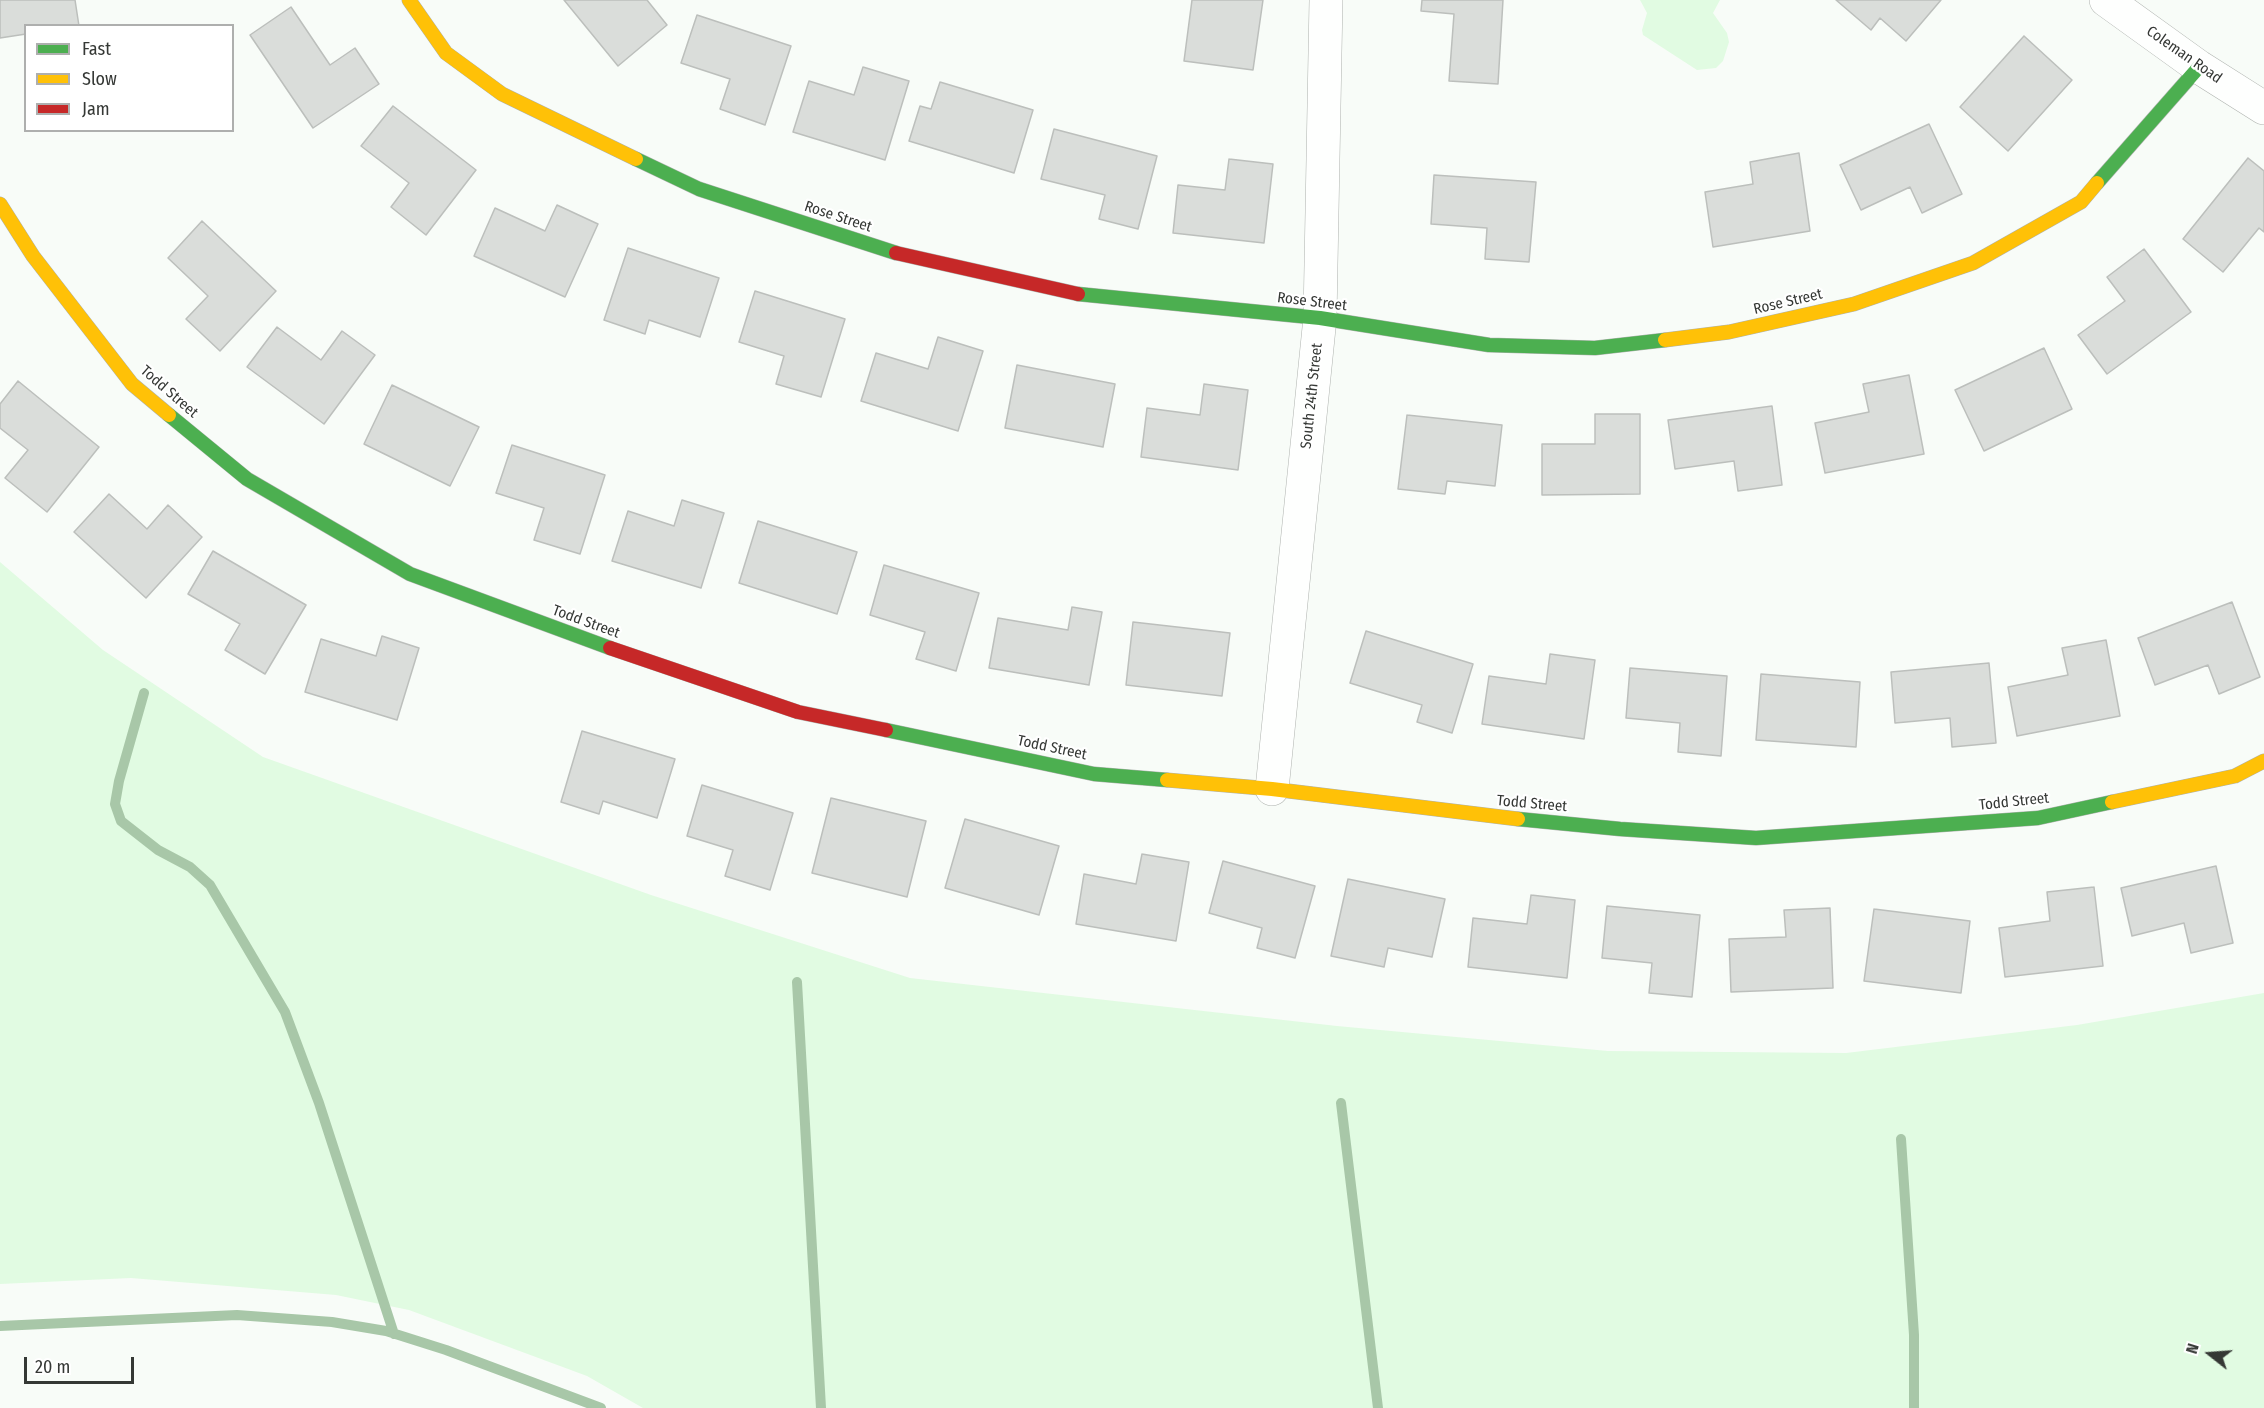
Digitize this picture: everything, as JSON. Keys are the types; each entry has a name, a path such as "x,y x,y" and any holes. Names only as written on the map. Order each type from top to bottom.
{"street":[{"name":"Rose Street","path":"409,0 447,53 502,94 699,189 901,255 1081,294 1320,318 1489,345 1595,348 1730,332 1854,304 1973,263 2081,202 2199,67"},
{"name":"South 24th Street","path":"1272,789 1320,318 1326,0"},
{"name":"Coleman Road","path":"2106,0 2199,67 2264,108"},
{"name":"Todd Street","path":"0,204 33,256 132,384 247,479 410,574 600,645 798,712 1094,774 1272,789 1462,814 1620,829 1756,838 2038,818 2235,776 2264,760"}],"green space":[{"path":"1640,0 1720,0 1713,13 1727,33 1729,42 1723,61 1716,68 1697,70 1643,35 1642,30 1647,13"},
{"path":"0,562 103,650 263,757 651,895 910,978 1337,1026 1608,1051 1846,1053 2077,1025 2264,993 2264,1408 643,1408 587,1376 409,1310 336,1295 131,1278 0,1284"}],"building":[{"path":"0,0 75,0 79,24 24,24 24,34 0,38"},
{"path":"564,0 647,0 667,25 618,66"},
{"path":"1192,0 1263,0 1253,70 1184,61"},
{"path":"1422,0 1503,0 1498,84 1449,81 1454,14 1421,11"},
{"path":"1836,0 1941,0 1906,41 1880,18 1871,30"},
{"path":"291,7 330,65 355,48 379,84 313,128 250,35"},
{"path":"697,15 791,46 765,125 720,109 730,79 681,63"},
{"path":"2024,36 2072,80 2008,151 1960,107"},
{"path":"863,67 909,81 885,160 793,132 809,81 854,95"},
{"path":"940,82 1033,110 1014,173 909,141 920,106 931,109"},
{"path":"393,106 476,170 426,235 391,207 409,183 361,146"},
{"path":"1929,124 1962,194 1922,213 1910,187 1861,210 1840,165"},
{"path":"1054,129 1157,156 1138,229 1099,219 1105,195 1041,179"},
{"path":"1799,153 1810,231 1713,247 1705,192 1753,184 1750,162"},
{"path":"2248,158 2264,171 2264,232 2259,228 2223,272 2183,239"},
{"path":"1229,159 1273,164 1264,243 1173,233 1178,185 1225,190"},
{"path":"1434,175 1536,182 1529,262 1485,259 1487,228 1431,224"},
{"path":"557,205 598,224 565,297 474,256 495,208 545,231"},
{"path":"202,221 276,291 220,351 186,319 208,296 168,258"},
{"path":"628,248 719,278 700,337 649,320 645,334 604,320"},
{"path":"2144,249 2191,312 2107,374 2078,335 2125,301 2107,277"},
{"path":"755,291 845,319 821,397 776,384 784,356 739,342"},
{"path":"277,327 321,360 342,331 375,355 324,424 247,367"},
{"path":"938,337 983,351 958,431 861,401 876,353 928,369"},
{"path":"2044,348 2072,409 1984,451 1955,390"},
{"path":"1017,365 1115,384 1103,447 1005,428"},
{"path":"1909,375 1924,454 1825,473 1815,423 1869,412 1863,384"},
{"path":"18,381 99,447 47,512 5,478 28,450 0,428 0,404"},
{"path":"1204,384 1248,390 1238,470 1141,457 1147,408 1200,415"},
{"path":"392,385 479,427 450,486 364,444"},
{"path":"1772,406 1782,485 1738,491 1734,461 1675,469 1668,420"},
{"path":"1595,414 1640,414 1640,494 1542,495 1542,444 1595,444"},
{"path":"1407,415 1502,425 1495,486 1447,481 1445,494 1398,489"},
{"path":"512,445 605,475 580,554 534,540 544,508 496,493"},
{"path":"109,494 147,529 168,505 202,537 146,598 74,532"},
{"path":"682,500 724,513 701,588 612,561 628,511 674,526"},
{"path":"758,521 857,552 837,614 739,583"},
{"path":"213,551 306,605 265,674 225,650 240,624 188,594"},
{"path":"884,565 979,593 956,671 916,659 925,632 870,615"},
{"path":"2232,602 2260,677 2219,694 2208,665 2155,685 2138,638"},
{"path":"1072,607 1102,612 1089,685 989,668 998,618 1068,630"},
{"path":"1133,622 1230,633 1222,696 1126,685"},
{"path":"1366,631 1473,664 1452,733 1417,722 1422,705 1350,683"},
{"path":"382,636 419,648 397,720 305,692 321,639 376,656"},
{"path":"2106,640 2120,716 2017,736 2008,687 2068,675 2062,648"},
{"path":"1550,654 1595,660 1584,739 1482,724 1489,676 1546,684"},
{"path":"1989,663 1996,743 1952,747 1950,718 1895,723 1891,672"},
{"path":"1630,668 1727,676 1721,756 1678,752 1680,723 1626,718"},
{"path":"1761,674 1860,682 1856,747 1756,740"},
{"path":"582,731 675,759 657,818 603,801 599,814 561,802"},
{"path":"702,785 793,813 770,890 725,876 733,850 687,836"},
{"path":"831,798 926,821 907,897 812,873"},
{"path":"965,819 1059,846 1039,915 945,888"},
{"path":"1142,854 1189,862 1176,941 1076,924 1084,874 1136,884"},
{"path":"1223,861 1315,886 1295,958 1257,948 1262,928 1209,913"},
{"path":"2216,866 2233,943 2191,953 2184,923 2132,936 2121,888"},
{"path":"1348,879 1445,899 1432,957 1388,948 1384,967 1331,956"},
{"path":"2094,887 2103,966 2005,977 1999,928 2050,921 2047,892"},
{"path":"1531,895 1575,900 1567,978 1468,967 1473,918 1527,924"},
{"path":"1607,906 1700,915 1692,997 1649,993 1652,963 1602,958"},
{"path":"1830,908 1833,988 1731,992 1729,939 1786,937 1784,910"},
{"path":"1874,909 1970,921 1961,993 1864,981"}],"waterway":[{"path":"144,693 119,781 115,804 121,821 158,850 190,867 210,885 285,1012 319,1103 394,1334"},
{"path":"797,982 821,1408"},
{"path":"1341,1103 1378,1408"},
{"path":"1901,1139 1914,1335 1914,1408"},
{"path":"0,1326 237,1315 332,1322 386,1331 446,1350 601,1408"}],"traffic: fast":[{"path":"2097,183 2199,67"},
{"path":"636,159 699,189 896,253"},
{"path":"1078,294 1320,318 1489,345 1595,348 1665,340"},
{"path":"169,415 247,479 410,574 610,648"},
{"path":"886,730 1094,774 1167,780"},
{"path":"1518,819 1620,829 1756,838 2038,818 2112,802"}],"traffic: slow":[{"path":"409,0 446,53 502,94 636,159"},
{"path":"1665,340 1729,332 1854,304 1973,263 2081,202 2097,183"},
{"path":"0,204 33,256 132,384 169,415"},
{"path":"2112,802 2235,776 2264,761"},
{"path":"1167,780 1272,789 1518,819"}],"traffic: jam":[{"path":"896,253 1078,294"},
{"path":"610,648 798,712 886,730"}]}
